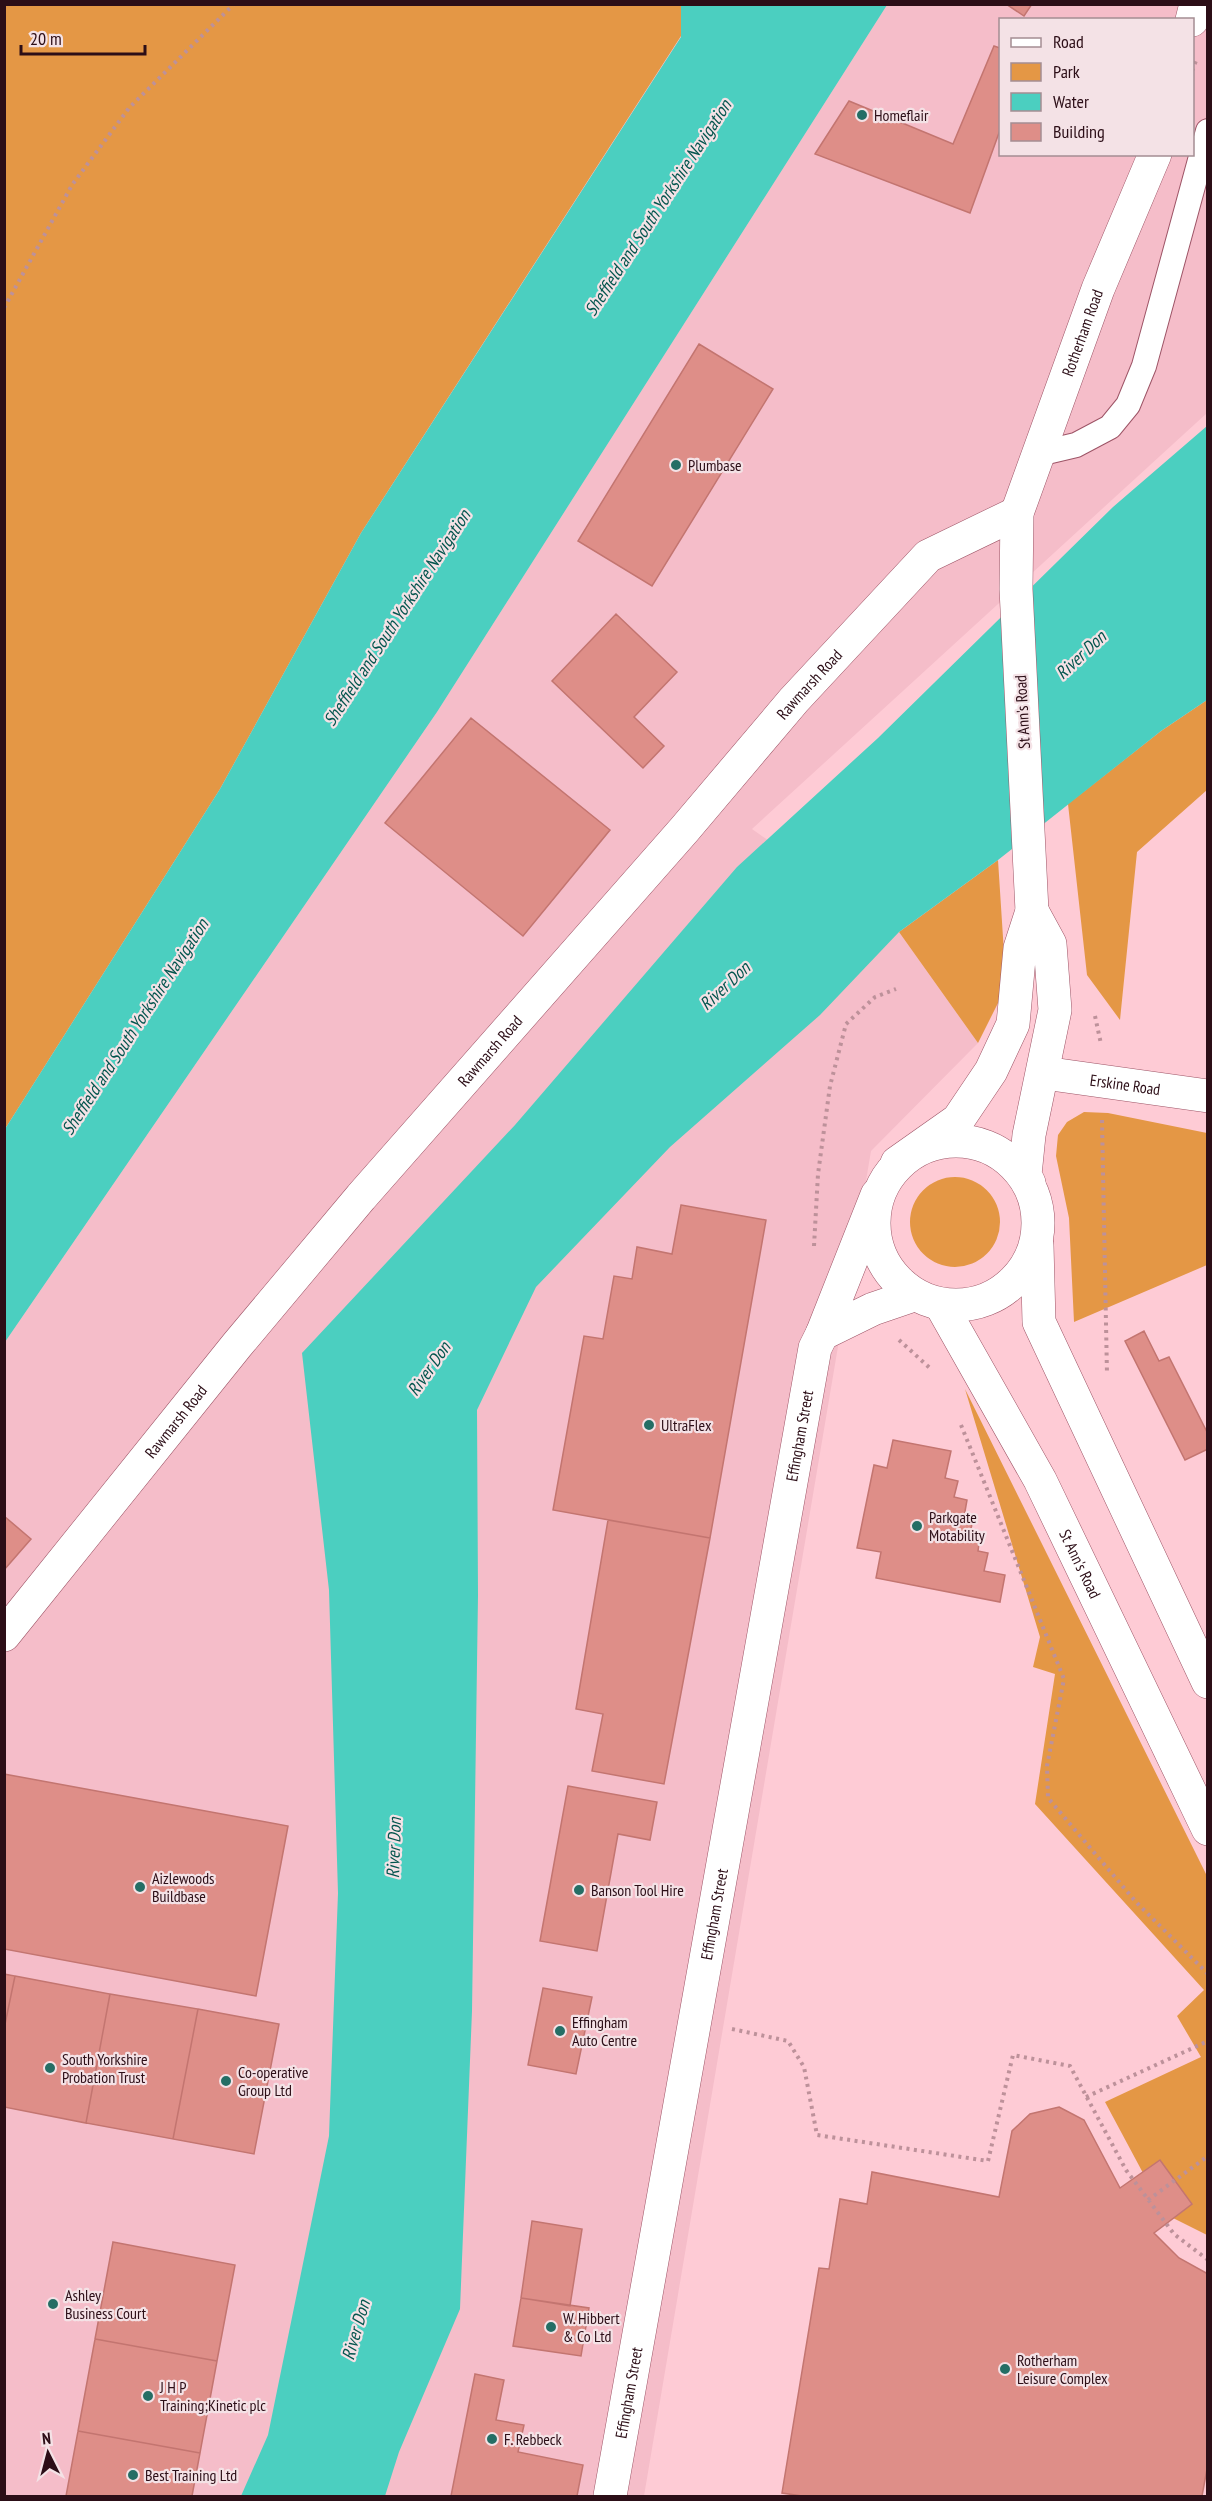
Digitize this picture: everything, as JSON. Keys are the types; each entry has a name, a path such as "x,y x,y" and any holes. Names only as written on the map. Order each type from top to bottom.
{"street":[{"name":"Rotherham Road","path":"1017,513 1098,289 1154,156"},
{"name":"St Ann's Road","path":"1017,513 1016,589 1032,911 1020,948 1013,1024 991,1071 957,1120 897,1163 877,1195 873,1228 883,1262 900,1285 928,1300 983,1301 999,1294 1021,1275 1036,1243"},
{"name":"Rawmarsh Road","path":"4,1635 237,1345 794,700 927,556 1017,513"},
{"name":"St Ann's Road","path":"1032,911 1050,944 1055,999 1044,1073 1029,1135 1025,1175 1038,1205 1036,1243 1038,1322 1208,1682"},
{"name":"Erskine Road","path":"1044,1073 1208,1096"},
{"name":"St Ann's Road","path":"897,1163 930,1143 959,1139 985,1144 1016,1165 1029,1183"},
{"name":"Effingham Street","path":"609,2496 815,1348 877,1195"},
{"name":"St Ann's Road","path":"928,1300 1040,1480 1208,1829"},
{"path":"822,1334 873,1310 928,1300"}],"lane":[{"path":"1038,454 1076,445 1110,427 1128,405 1144,366 1208,130"}],"path":[{"path":"4,308 72,185 129,108 234,4"},
{"path":"815,1252 818,1174 830,1086 846,1024 875,997 897,988"},
{"path":"1101,1081 1109,1369 1106,1378"},
{"path":"895,1336 936,1374"},
{"path":"957,1414 1064,1679 1047,1766 1048,1798 1136,1902 1208,1974"},
{"path":"694,2022 788,2041 804,2067 817,2135 988,2161 1013,2055 1070,2066 1126,2170 1174,2234 1208,2260"},
{"path":"1086,2097 1208,2041"},
{"path":"1148,2200 1208,2156"}],"shaded area":[{"path":"887,5 1207,5 1207,413 752,829 899,932 978,1043 871,1151 644,2496 5,2496 5,1342 437,712"}],"green space":[{"path":"5,5 681,5 681,36 361,533 220,789 5,1129"},
{"path":"1207,700 1207,790 1137,852 1120,1020 1087,975 1068,804 1161,731"},
{"path":"998,860 1004,953 1001,997 978,1043 899,932"},
{"path":"1084,1112 1108,1113 1207,1133 1207,1265 1074,1322 1069,1218 1056,1156 1058,1135 1067,1122"},
{"path":"955,1177 972,1180 987,1190 997,1205 1000,1222 997,1239 987,1254 972,1264 955,1267 938,1264 923,1254 913,1239 910,1222 913,1205 923,1190 938,1180"},
{"path":"965,1389 1207,1876 1207,2235 1173,2218 1192,2204 1143,2173 1105,2102 1201,2057 1177,2016 1204,1990 1035,1804 1055,1674 1033,1667 1040,1637"}],"water":[{"name":"Sheffield and South Yorkshire Navigation","path":"681,5 887,5 437,712 5,1342 5,1129 220,789 361,533 681,37"},
{"name":"River Don","path":"1207,426 1207,700 1161,731 998,860 899,932 820,1015 670,1147 536,1287 477,1410 478,1595 472,2011 460,2309 399,2452 385,2496 241,2496 268,2435 329,2136 338,1893 329,1590 302,1353 515,1125 737,867 878,738 1113,507"}],"building":[{"path":"1006,4 1032,4 1024,16"},
{"name":"Homeflair","path":"994,46 999,48 999,133 970,213 815,154 849,101 953,144"},
{"name":"Plumbase","path":"699,344 773,389 652,586 578,541"},
{"path":"616,614 677,672 634,717 664,746 643,768 552,681"},
{"path":"471,718 610,830 523,936 385,823"},
{"name":"UltraFlex","path":"681,1205 766,1220 710,1538 553,1510 584,1336 603,1339 614,1276 632,1279 637,1247 672,1254"},
{"path":"1144,1331 1159,1361 1169,1357 1208,1434 1208,1449 1185,1460 1125,1341"},
{"name":"Parkgate Motability","path":"893,1440 951,1451 945,1478 958,1481 954,1497 967,1500 964,1517 973,1519 970,1534 980,1536 978,1551 988,1553 984,1571 1005,1575 1000,1602 876,1578 881,1552 857,1548 874,1465 887,1468"},
{"path":"4,1516 31,1539 4,1570"},
{"path":"608,1520 710,1538 664,1784 592,1771 603,1714 576,1709"},
{"name":"Aizlewoods Buildbase","path":"4,1774 288,1826 256,1996 4,1949"},
{"name":"Banson Tool Hire","path":"568,1786 657,1802 650,1840 618,1834 597,1951 540,1941"},
{"path":"4,1974 15,1976 4,2029"},
{"name":"South Yorkshire Probation Trust","path":"15,1976 110,1994 86,2123 4,2107 4,2029"},
{"name":"Effingham Auto Centre","path":"543,1988 592,1997 576,2074 528,2065"},
{"path":"110,1994 198,2009 173,2139 86,2123"},
{"name":"Co-operative Group Ltd","path":"198,2009 279,2024 254,2154 173,2139"},
{"name":"Rotherham Leisure Complex","path":"1059,2107 1084,2120 1120,2188 1160,2160 1192,2204 1154,2233 1179,2258 1208,2274 1208,2464 1202,2496 802,2496 782,2493 819,2268 829,2269 840,2199 867,2204 872,2172 999,2197 1012,2131 1030,2114"},
{"path":"532,2221 582,2229 570,2306 521,2298"},
{"path":"113,2242 235,2265 217,2361 95,2339"},
{"name":"W. Hibbert & Co Ltd","path":"521,2298 589,2308 581,2356 513,2346"},
{"name":"J H P Training;Kinetic plc","path":"95,2339 217,2361 200,2453 78,2431"},
{"name":"F. Rebbeck","path":"475,2374 504,2380 496,2420 524,2425 518,2452 583,2465 577,2496 451,2496"},
{"name":"Best Training Ltd","path":"78,2431 200,2453 192,2496 66,2496"}],"place":[{"name":"Homeflair","path":"862,115"},
{"name":"Plumbase","path":"676,465"},
{"name":"UltraFlex","path":"649,1425"},
{"name":"Parkgate Motability","path":"917,1526"},
{"name":"Aizlewoods Buildbase","path":"140,1887"},
{"name":"Banson Tool Hire","path":"579,1890"},
{"name":"Effingham Auto Centre","path":"560,2031"},
{"name":"South Yorkshire Probation Trust","path":"50,2068"},
{"name":"Co-operative Group Ltd","path":"226,2081"},
{"name":"Ashley Business Court","path":"53,2304"},
{"name":"W. Hibbert & Co Ltd","path":"551,2327"},
{"name":"Rotherham Leisure Complex","path":"1005,2369"},
{"name":"J H P Training;Kinetic plc","path":"148,2396"},
{"name":"F. Rebbeck","path":"492,2439"},
{"name":"Best Training Ltd","path":"133,2475"}]}
